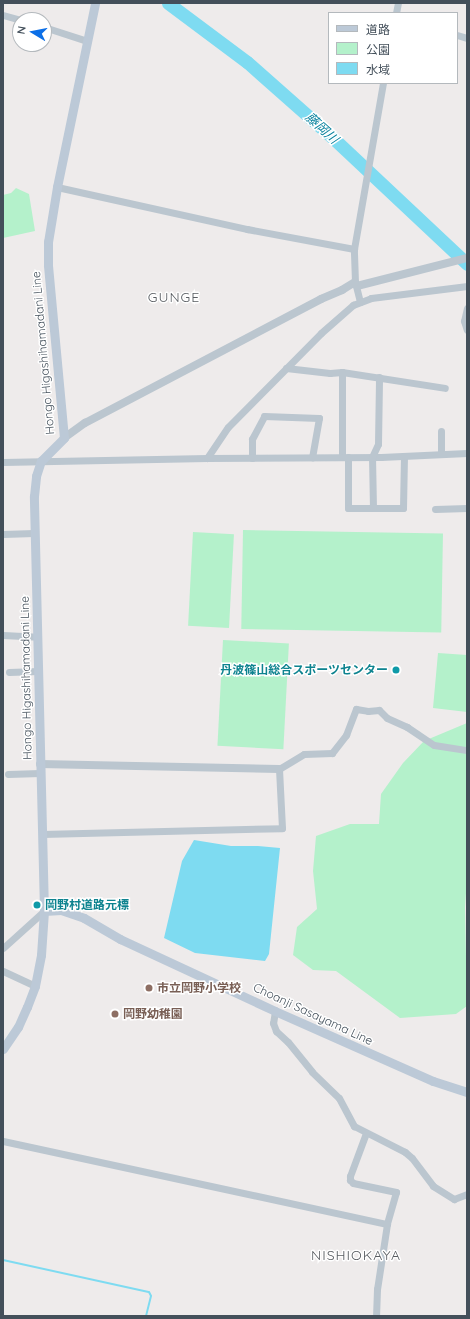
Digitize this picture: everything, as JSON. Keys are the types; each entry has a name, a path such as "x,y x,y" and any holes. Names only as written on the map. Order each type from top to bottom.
{"main road":[{"name":"Hongo Higashihamadani Line","path":"44,911 34,533 35,489 36,476 41,461 64,438 48,265 48,242 57,187 95,3"},
{"name":"Choanji Sasayama Line","path":"44,911 61,910 84,918 120,939 275,1011 433,1081 467,1092"},
{"path":"3,1049 18,1026 35,986 41,955 44,911"}],"street":[{"path":"52,30 87,41"},
{"path":"360,302 356,284 354,249 384,84"},
{"path":"57,187 246,229 354,249"},
{"path":"64,438 85,423 321,299 356,284 451,263 467,258"},
{"path":"206,458 228,427 320,333 353,305 371,298 467,286"},
{"path":"467,308 464,321 467,330"},
{"path":"286,368 330,373 342,372 445,388"},
{"path":"342,372 348,508 403,508 404,456"},
{"path":"373,508 372,457 378,444 379,377"},
{"path":"252,458 252,439 264,416 318,418 312,457"},
{"path":"440,454 441,430"},
{"path":"3,462 206,458 372,457 467,453"},
{"path":"435,509 467,508"},
{"path":"3,534 34,533"},
{"path":"3,635 37,637"},
{"path":"9,672 38,671"},
{"path":"8,774 40,769 279,769 304,754 332,753 346,735 356,709 368,711 379,710 387,718 407,727 434,745 467,750"},
{"path":"42,834 282,828 279,769"},
{"path":"3,948 44,911"},
{"path":"3,971 35,986"},
{"path":"275,1011 273,1023 276,1031 288,1042 312,1072 339,1098 354,1126 405,1152 412,1158 433,1186 454,1199 467,1194"},
{"path":"366,1133 350,1176 350,1180 396,1192 388,1224 377,1289 376,1316"},
{"path":"3,1141 388,1224"}],"green space":[{"path":"16,188 29,194 35,231 3,238 3,195 11,193"},
{"path":"243,530 443,533 441,632 241,629"},
{"path":"193,532 234,534 229,628 188,626"},
{"path":"223,640 289,643 283,749 217,746"},
{"path":"438,653 467,655 467,712 433,708"},
{"path":"467,723 467,879 465,907 467,1006 456,1014 400,1018 336,971 313,970 293,955 297,927 317,909 313,871 316,836 350,824 379,824 381,794 403,763 424,741"}],"water":[{"path":"194,840 231,846 280,848 269,954 265,961 195,953 164,938 182,861"}],"waterway":[{"name":"藤岡川","path":"168,3 247,62 333,138 467,264"},
{"path":"3,1260 149,1292 151,1296 146,1316"}],"place":[{"name":"丹波篠山総合スポーツセンター","path":"396,670"},
{"name":"岡野村道路元標","path":"37,905"},
{"name":"市立岡野小学校","path":"149,988"},
{"name":"岡野幼稚園","path":"115,1014"}],"district":[{"name":"GUNGE","path":"174,297"},
{"name":"NISHIOKAYA","path":"356,1255"}]}
